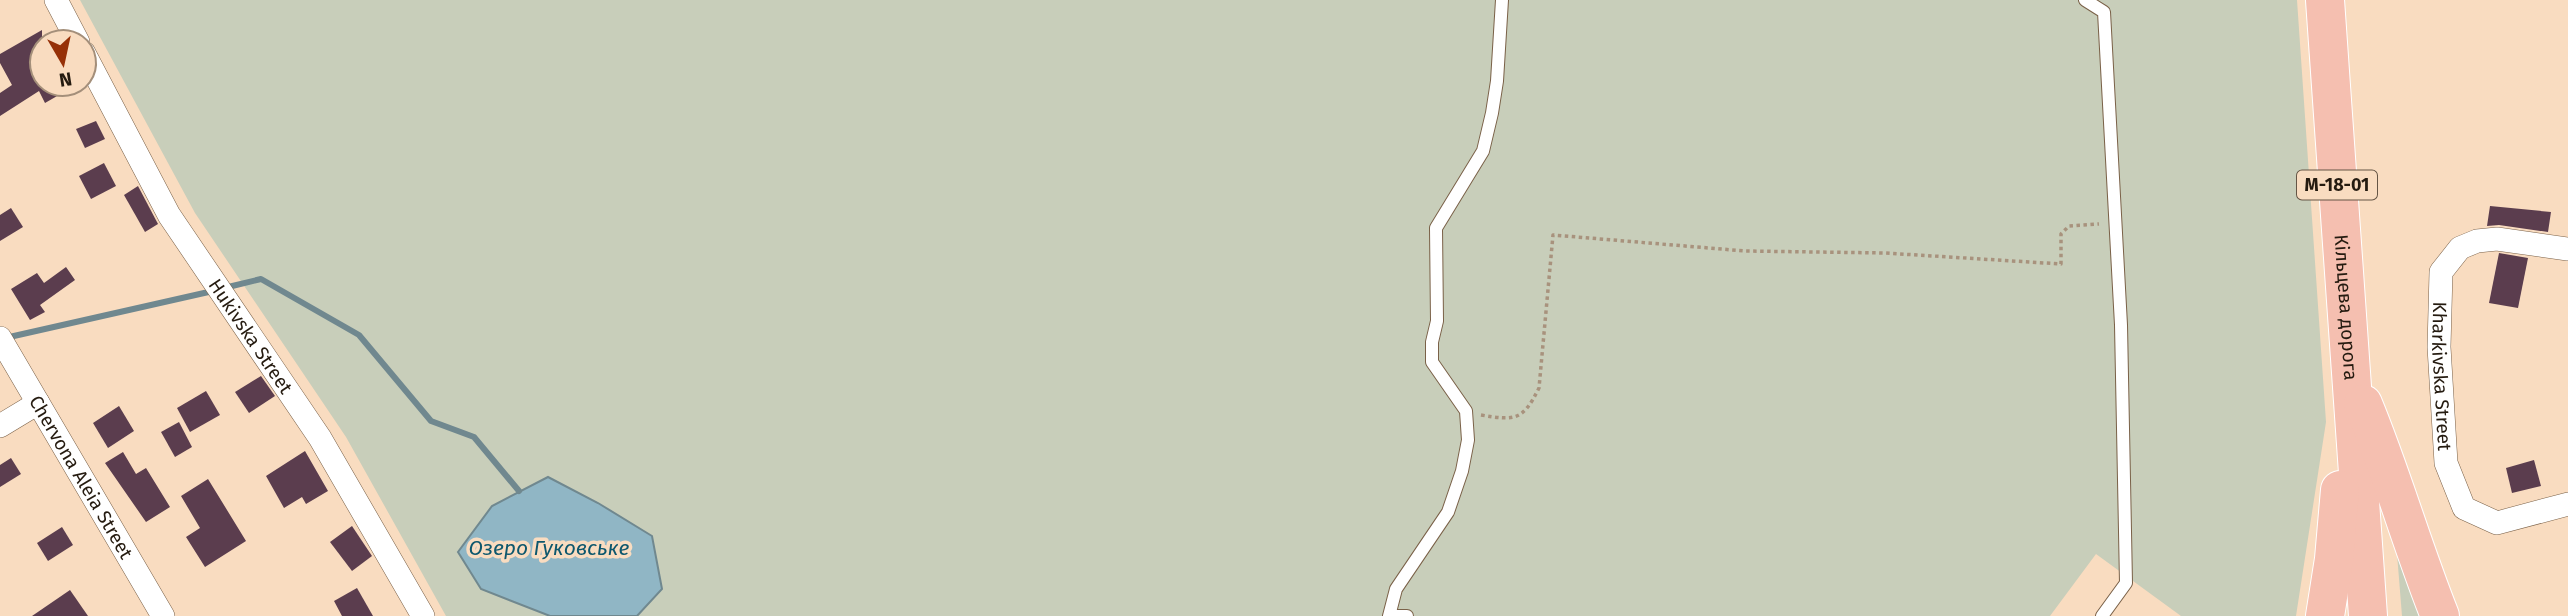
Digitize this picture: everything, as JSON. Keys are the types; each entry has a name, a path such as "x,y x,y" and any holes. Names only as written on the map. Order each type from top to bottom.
{"highway":[{"name":"Кільцева дорога","path":"2325,0 2368,616"},
{"name":"М-18-01","path":"2325,616 2334,559 2349,369"},
{"name":"М-18-01","path":"2349,369 2387,463 2418,561 2440,616"}],"street":[{"path":"56,0 71,28"},
{"name":"Hukivska Street","path":"98,79 169,215 320,438 423,616"},
{"name":"Kharkivska Street","path":"2568,249 2497,239 2477,241 2460,248 2441,272 2439,347 2446,463 2464,508 2497,523 2568,504"},
{"name":"Chervona Aleia Street","path":"3,343 163,616"},
{"path":"0,426 38,403"}],"lane":[{"path":"1389,616 1396,589 1448,512 1462,471 1468,440 1466,411 1432,362 1432,342 1437,321 1436,228 1483,151 1497,81 1502,0"},
{"path":"2085,0 2104,12 2121,325 2126,583 2102,616"},
{"path":"1394,616 1407,616"}],"path":[{"path":"1466,411 1507,419 1527,410 1539,388 1553,235 1745,251 1885,253 2061,264 2061,234 2069,226 2115,223"}],"green space":[{"path":"80,0 2297,0 2326,422 2296,616 2181,616 2096,554 2050,616 446,616 346,437 195,213 98,33 98,28 95,28"},
{"path":"2395,529 2436,616 2402,616"}],"water":[{"name":"Озеро Гуковське","path":"548,477 652,536 662,589 637,616 550,616 481,589 458,552 492,506"}],"building":[{"path":"28,38 28,98 0,116 0,93 12,85 0,63 0,54"},
{"path":"96,121 105,139 85,148 76,129"},
{"path":"104,163 116,186 91,199 79,176"},
{"path":"138,186 158,224 145,232 124,195"},
{"path":"2490,206 2551,212 2548,232 2499,225 2487,226"},
{"path":"11,208 23,227 0,241 0,215"},
{"path":"2499,253 2528,258 2518,308 2489,303"},
{"path":"66,267 75,280 40,305 45,312 30,320 11,289 37,273 44,283"},
{"path":"261,376 275,396 249,413 235,392"},
{"path":"206,391 220,415 190,432 177,408"},
{"path":"119,406 134,431 108,448 93,423"},
{"path":"179,422 192,447 175,457 161,432"},
{"path":"305,451 328,491 306,504 302,497 284,508 266,476"},
{"path":"123,452 136,474 146,468 170,507 146,522 105,463"},
{"path":"11,458 21,474 0,487 0,465"},
{"path":"2534,460 2541,486 2512,493 2506,468"},
{"path":"208,479 246,541 205,567 186,537 200,528 181,496"},
{"path":"352,526 372,556 352,571 330,542"},
{"path":"62,527 73,545 48,561 37,543"},
{"path":"357,588 373,616 342,616 334,601"},
{"path":"70,590 88,616 32,616"}],"waterway":[{"path":"224,288 261,279 359,335 431,421 474,437 519,491"},
{"path":"5,338 213,291"}]}
